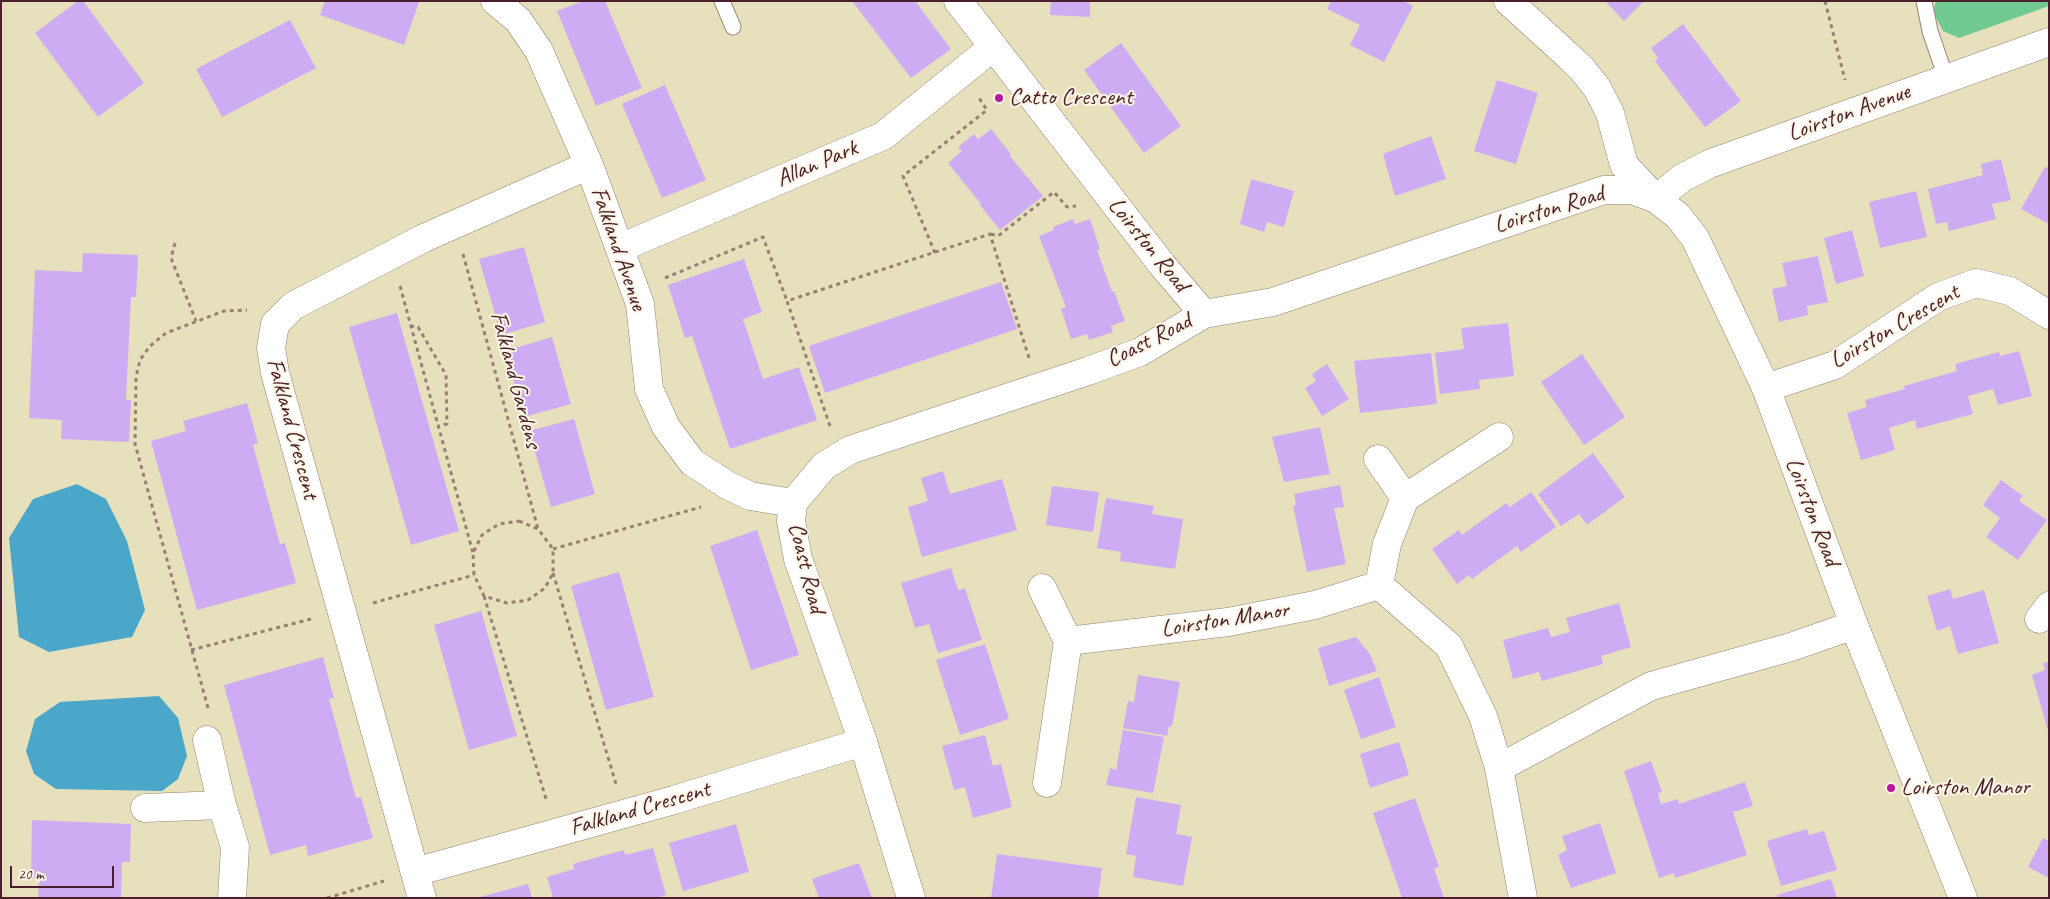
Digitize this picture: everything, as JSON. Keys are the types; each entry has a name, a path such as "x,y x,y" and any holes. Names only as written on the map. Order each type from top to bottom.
{"street":[{"name":"Falkland Avenue","path":"495,1 518,20 539,51 588,165 640,304 649,389 666,427 692,462 727,485 750,496 793,503"},
{"name":"Loirston Road","path":"958,1 1162,266 1204,314 1273,302 1604,190 1632,190 1656,199 1678,216 1695,238 1766,388 1854,625 1963,898"},
{"path":"1508,1 1582,69 1596,88 1610,114 1624,165 1656,199"},
{"name":"Loirston Avenue","path":"1656,199 1682,178 1709,164 2049,42"},
{"name":"Allan Park","path":"620,248 883,136 993,47"},
{"name":"Falkland Crescent","path":"588,165 424,238 293,306 275,324 271,348 275,373 419,885 556,833 863,742"},
{"name":"Loirston Crescent","path":"1766,388 1834,365 1938,297 1976,283 2010,291 2049,315"},
{"name":"Coast Road","path":"911,898 863,742 798,559 791,521 793,503 824,466 850,450 1140,352 1204,314"},
{"path":"1499,437 1405,498 1387,544 1379,585 1449,646 1483,716 1498,768 1523,898"},
{"path":"1378,459 1405,498"},
{"name":"Loirston Manor","path":"1068,641 1228,622 1315,605 1379,585"},
{"path":"1042,588 1068,641 1047,783"},
{"path":"1498,768 1651,686 1791,647 1854,625"},
{"path":"207,740 222,805 235,847 232,898"},
{"path":"145,808 222,805"}],"lane":[{"path":"722,1 733,27"},
{"path":"1924,1 1930,31 1946,78"}],"path":[{"path":"1824,1 1854,112"},
{"path":"936,253 903,176 987,110 962,72"},
{"path":"787,301 990,234 998,236 1054,192 1067,207 1090,204 1106,192"},
{"path":"990,234 1039,387"},
{"path":"635,291 763,237 841,456"},
{"path":"175,243 171,258 196,321"},
{"name":"Falkland Gardens","path":"462,251 538,529"},
{"path":"398,280 474,553 474,575 484,596 556,833"},
{"path":"207,740 212,724 135,444 136,377 140,360 150,346 166,333 196,321 224,311 250,310 275,324"},
{"path":"410,326 418,327 446,375 447,424 438,426"},
{"path":"553,550 702,506 727,485"},
{"path":"474,553 482,535 499,524 519,521 538,529 553,550 553,573 625,814"},
{"path":"484,596 507,602 528,600 545,588 553,573"},
{"path":"327,898 419,885"}],"green space":[{"path":"1936,1 2049,1 2049,6 1959,38 1943,31 1933,12"}],"water":[{"path":"77,484 106,499 127,541 145,610 132,637 49,652 19,637 9,538 33,499"},
{"path":"159,696 178,718 187,756 178,779 162,791 56,789 34,774 26,751 35,719 60,702"}],"building":[{"path":"78,1 83,1 144,83 98,117 35,33"},
{"path":"325,1 419,2 404,45 320,15"},
{"path":"583,1 605,1 642,88 596,106 557,11"},
{"path":"852,1 915,1 951,49 911,78"},
{"path":"1051,1 1090,1 1090,17 1050,15"},
{"path":"1331,1 1404,1 1413,6 1384,62 1350,45 1360,25 1327,9"},
{"path":"1605,1 1644,1 1624,21"},
{"path":"290,20 316,68 222,117 196,69"},
{"path":"1683,24 1741,101 1705,127 1655,61 1658,58 1651,48"},
{"path":"1121,43 1181,126 1144,153 1084,70"},
{"path":"1497,80 1538,93 1516,164 1474,151"},
{"path":"665,85 706,180 662,198 622,104"},
{"path":"991,129 1011,154 1009,155 1043,196 1000,230 948,163 962,151 958,147 974,134 978,139"},
{"path":"1431,136 1446,179 1395,196 1383,154"},
{"path":"2001,159 2011,200 1992,204 1996,219 1949,231 1947,222 1936,224 1928,189 1983,175 1981,164"},
{"path":"2045,167 2049,168 2049,224 2021,209"},
{"path":"1251,179 1294,191 1284,227 1267,222 1264,232 1240,224"},
{"path":"1916,191 1927,237 1880,248 1869,202"},
{"path":"1073,219 1075,224 1090,219 1100,249 1097,250 1125,321 1111,326 1113,332 1089,340 1087,334 1071,339 1061,309 1066,307 1039,236 1054,230 1053,227"},
{"path":"1852,230 1864,276 1836,284 1824,238"},
{"path":"524,247 545,322 501,335 479,259"},
{"path":"83,253 138,255 136,297 131,297 126,400 131,400 129,442 61,439 62,420 29,418 35,270 82,272"},
{"path":"1818,256 1828,302 1807,306 1808,315 1779,322 1772,289 1787,286 1782,263"},
{"path":"744,259 762,312 743,319 763,379 799,367 817,420 730,449 692,336 685,338 668,285"},
{"path":"1001,282 1017,329 825,393 809,346"},
{"path":"397,313 459,531 411,545 349,327"},
{"path":"1508,323 1514,376 1479,380 1480,389 1440,394 1435,353 1464,349 1461,328"},
{"path":"552,337 571,404 524,417 505,351"},
{"path":"2019,351 2032,396 1998,405 1993,389 1968,396 1973,414 1917,429 1915,420 1889,428 1895,450 1861,460 1847,413 1867,407 1865,400 1905,389 1904,386 1957,371 1955,364 1999,352 2000,356"},
{"path":"1431,353 1437,404 1360,413 1354,361"},
{"path":"1582,354 1625,417 1584,445 1541,382"},
{"path":"1327,364 1349,399 1322,416 1305,388 1316,381 1312,374"},
{"path":"247,403 258,443 253,445 280,544 285,543 296,583 197,610 151,441 186,431 183,421"},
{"path":"574,419 595,494 551,507 529,431"},
{"path":"1320,427 1330,474 1284,482 1272,437"},
{"path":"1593,453 1625,497 1587,525 1579,514 1561,526 1538,494"},
{"path":"943,471 950,494 1002,479 1017,530 922,557 908,507 928,501 921,478"},
{"path":"2001,480 2023,496 2019,501 2047,520 2018,560 1986,537 2000,518 1983,505"},
{"path":"1340,485 1344,507 1334,508 1346,564 1307,572 1293,506 1296,505 1294,494"},
{"path":"1052,486 1099,492 1093,532 1046,525"},
{"path":"1531,492 1556,527 1521,552 1517,546 1472,579 1469,575 1457,584 1432,549 1459,530 1462,535 1506,503 1510,507"},
{"path":"1106,498 1154,506 1152,514 1183,519 1175,569 1120,561 1121,552 1097,548"},
{"path":"757,530 799,655 751,670 710,546"},
{"path":"951,568 958,590 965,588 982,640 938,653 929,624 915,628 901,583"},
{"path":"619,572 654,697 606,710 571,586"},
{"path":"1950,589 1953,599 1984,590 1999,643 1958,654 1950,626 1937,631 1927,596"},
{"path":"1619,603 1631,647 1601,656 1603,664 1542,681 1539,672 1513,679 1503,640 1548,628 1551,637 1570,632 1566,618"},
{"path":"481,611 517,736 469,750 434,625"},
{"path":"1356,637 1370,654 1377,671 1329,686 1318,648"},
{"path":"985,644 1009,719 960,735 936,660"},
{"path":"323,657 334,698 329,699 356,798 361,797 373,838 308,856 306,845 270,855 224,685"},
{"path":"2049,662 2048,731 2032,675 2045,670 2043,663"},
{"path":"1138,675 1180,682 1172,726 1169,726 1167,736 1123,728 1128,701 1134,702"},
{"path":"1379,677 1396,727 1361,739 1344,690"},
{"path":"1123,730 1164,737 1153,793 1106,785 1110,768 1116,770"},
{"path":"985,735 993,766 1001,764 1012,807 973,818 965,787 954,790 942,746"},
{"path":"1399,742 1409,775 1370,788 1360,754"},
{"path":"1651,761 1662,792 1658,793 1661,804 1678,799 1679,804 1745,782 1753,806 1733,812 1747,855 1675,878 1674,873 1659,878 1624,771"},
{"path":"1136,797 1181,805 1176,834 1192,837 1183,886 1133,877 1136,856 1126,854"},
{"path":"1415,798 1439,867 1434,868 1444,898 1402,898 1373,813"},
{"path":"32,820 131,824 130,862 122,862 121,898 38,898 39,878 31,878"},
{"path":"1600,823 1616,873 1571,888 1558,855 1567,850 1562,836"},
{"path":"736,824 749,872 683,891 669,843"},
{"path":"1807,829 1809,835 1824,831 1837,870 1781,886 1767,841"},
{"path":"2043,838 2049,841 2049,878 2028,867"},
{"path":"653,848 666,895 656,898 553,898 547,877 574,869 573,864 624,850 625,855"},
{"path":"997,854 1102,868 1098,898 991,898"},
{"path":"859,863 872,898 819,898 812,879"},
{"path":"1831,879 1837,898 1778,898 1777,895"},
{"path":"528,884 532,898 480,898 480,897"}],"place":[{"name":"Catto Crescent","path":"999,98"},
{"name":"Loirston Manor","path":"1891,788"}]}
